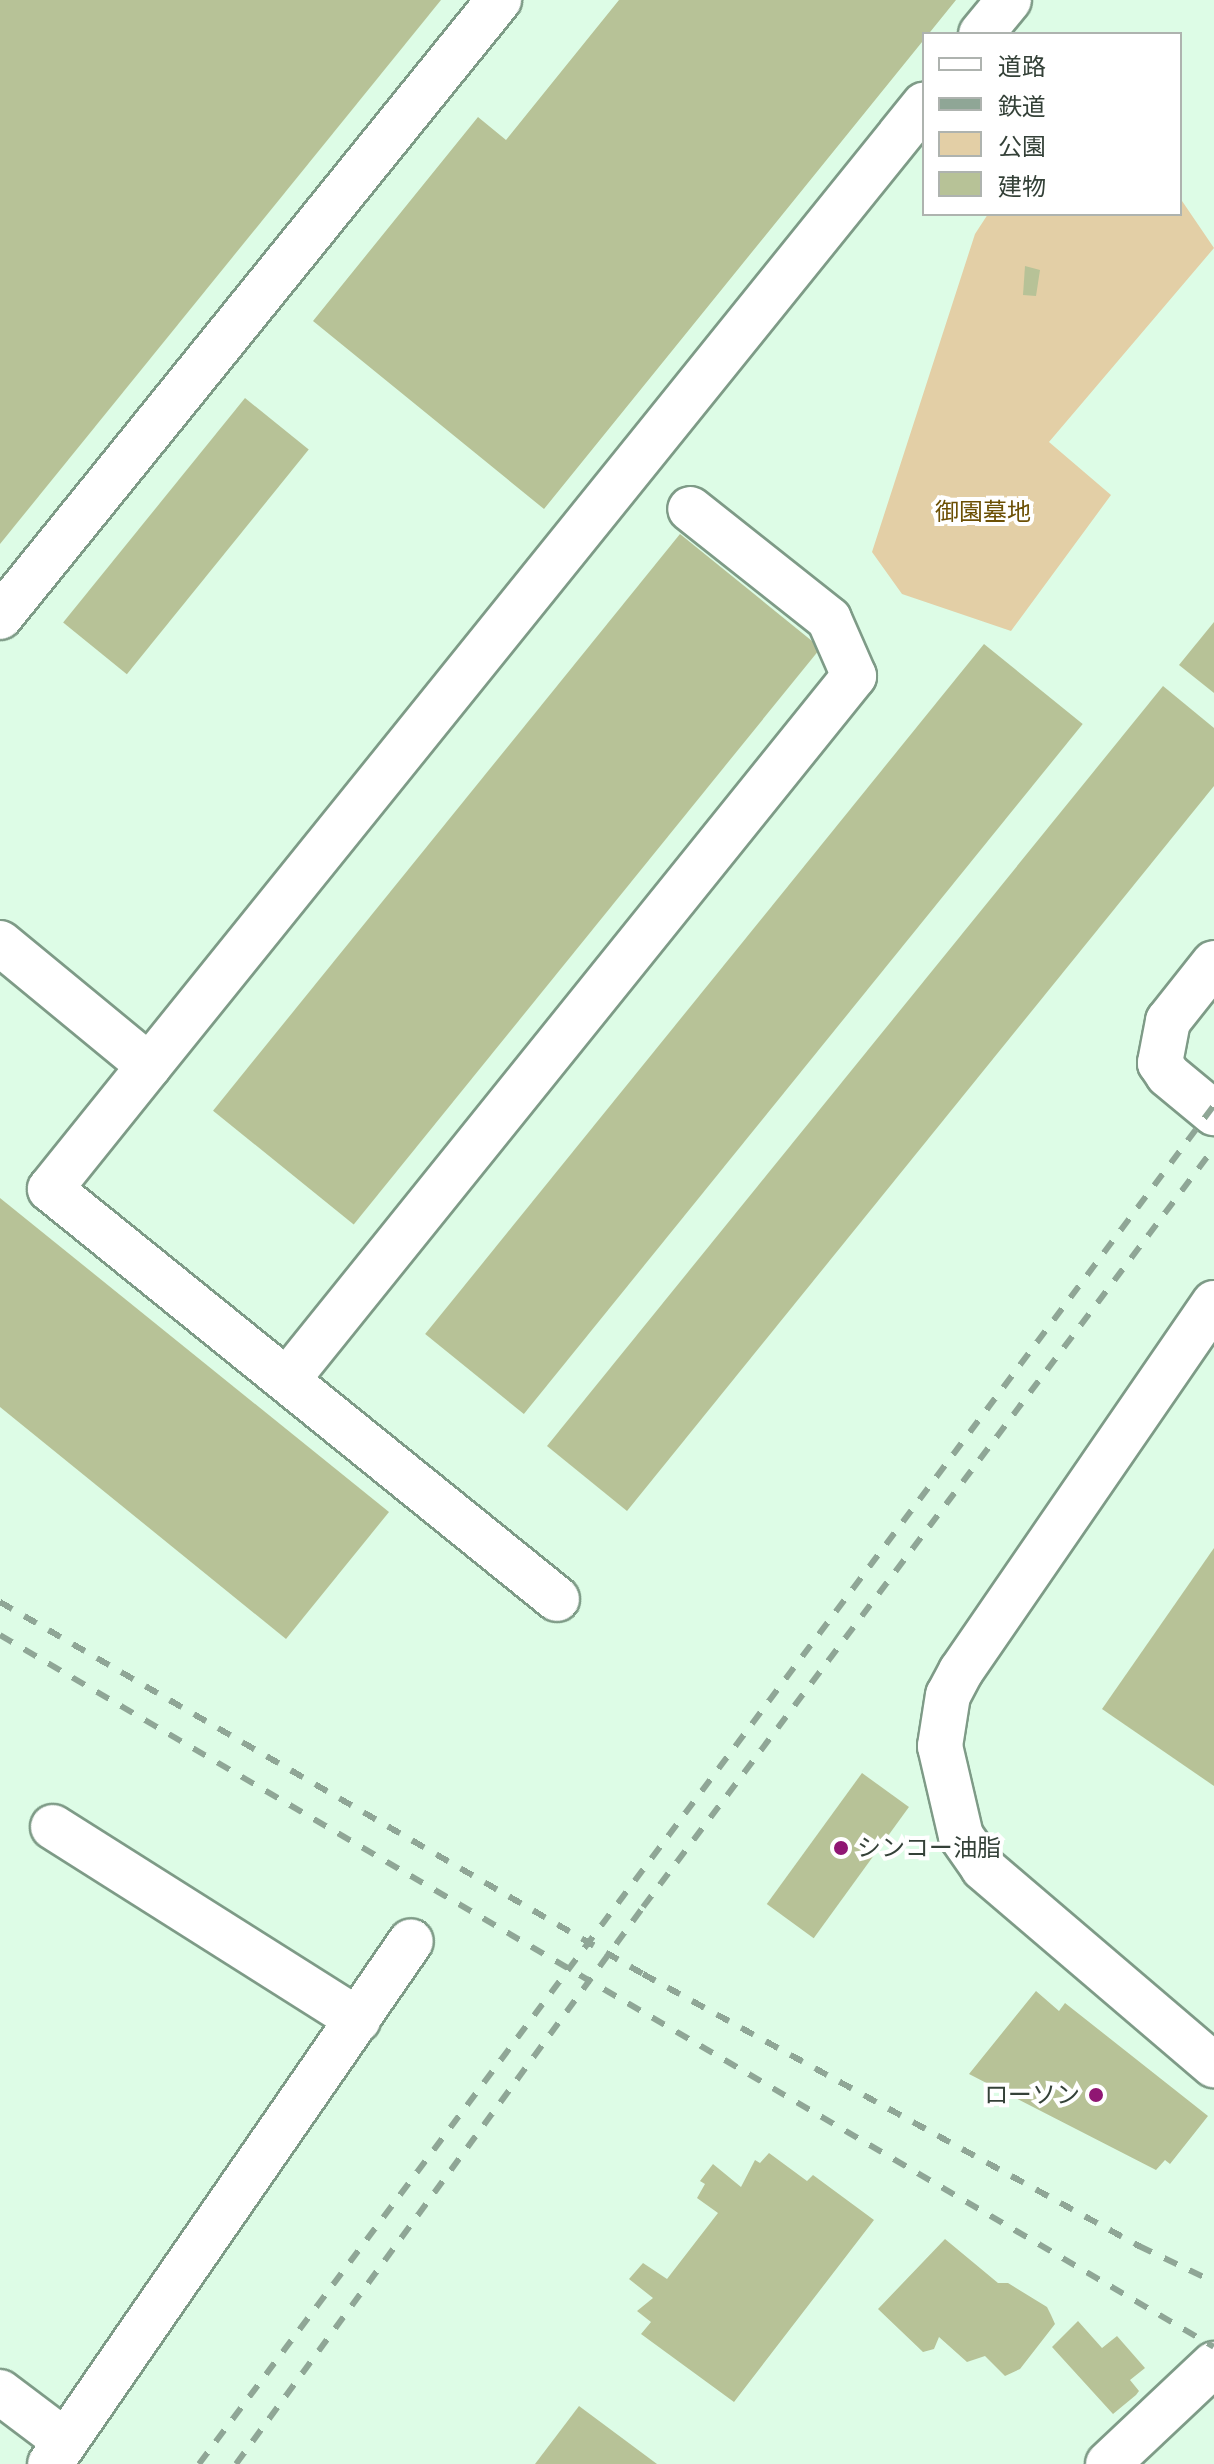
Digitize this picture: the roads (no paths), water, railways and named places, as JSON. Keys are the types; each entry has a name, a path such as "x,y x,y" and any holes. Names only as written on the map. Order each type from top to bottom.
{"street":[{"path":"0,617 499,0"},
{"path":"983,32 1009,0"},
{"path":"557,1599 50,1189 922,107"},
{"path":"287,1380 854,676 829,619 690,509"},
{"path":"0,943 149,1066"},
{"path":"1214,963 1168,1021 1160,1063 1168,1075 1214,1113"},
{"path":"1214,1303 961,1671 948,1695 940,1746 961,1836 983,1868 1214,2065"},
{"path":"53,1827 358,2020"},
{"path":"0,2392 58,2453 411,1941"},
{"path":"1108,2464 1206,2384"}],"railway":[{"path":"199,2464 1214,1105"},
{"path":"236,2464 643,1907 1214,1148"},
{"path":"0,1602 643,1974 1139,2246 1214,2282"},
{"path":"0,1635 1214,2347"}],"place":[{"name":"シンコー油脂","path":"841,1848"},
{"name":"ローソン","path":"1096,2095"}],"park label":[{"name":"御園墓地","path":"983,512"}]}
